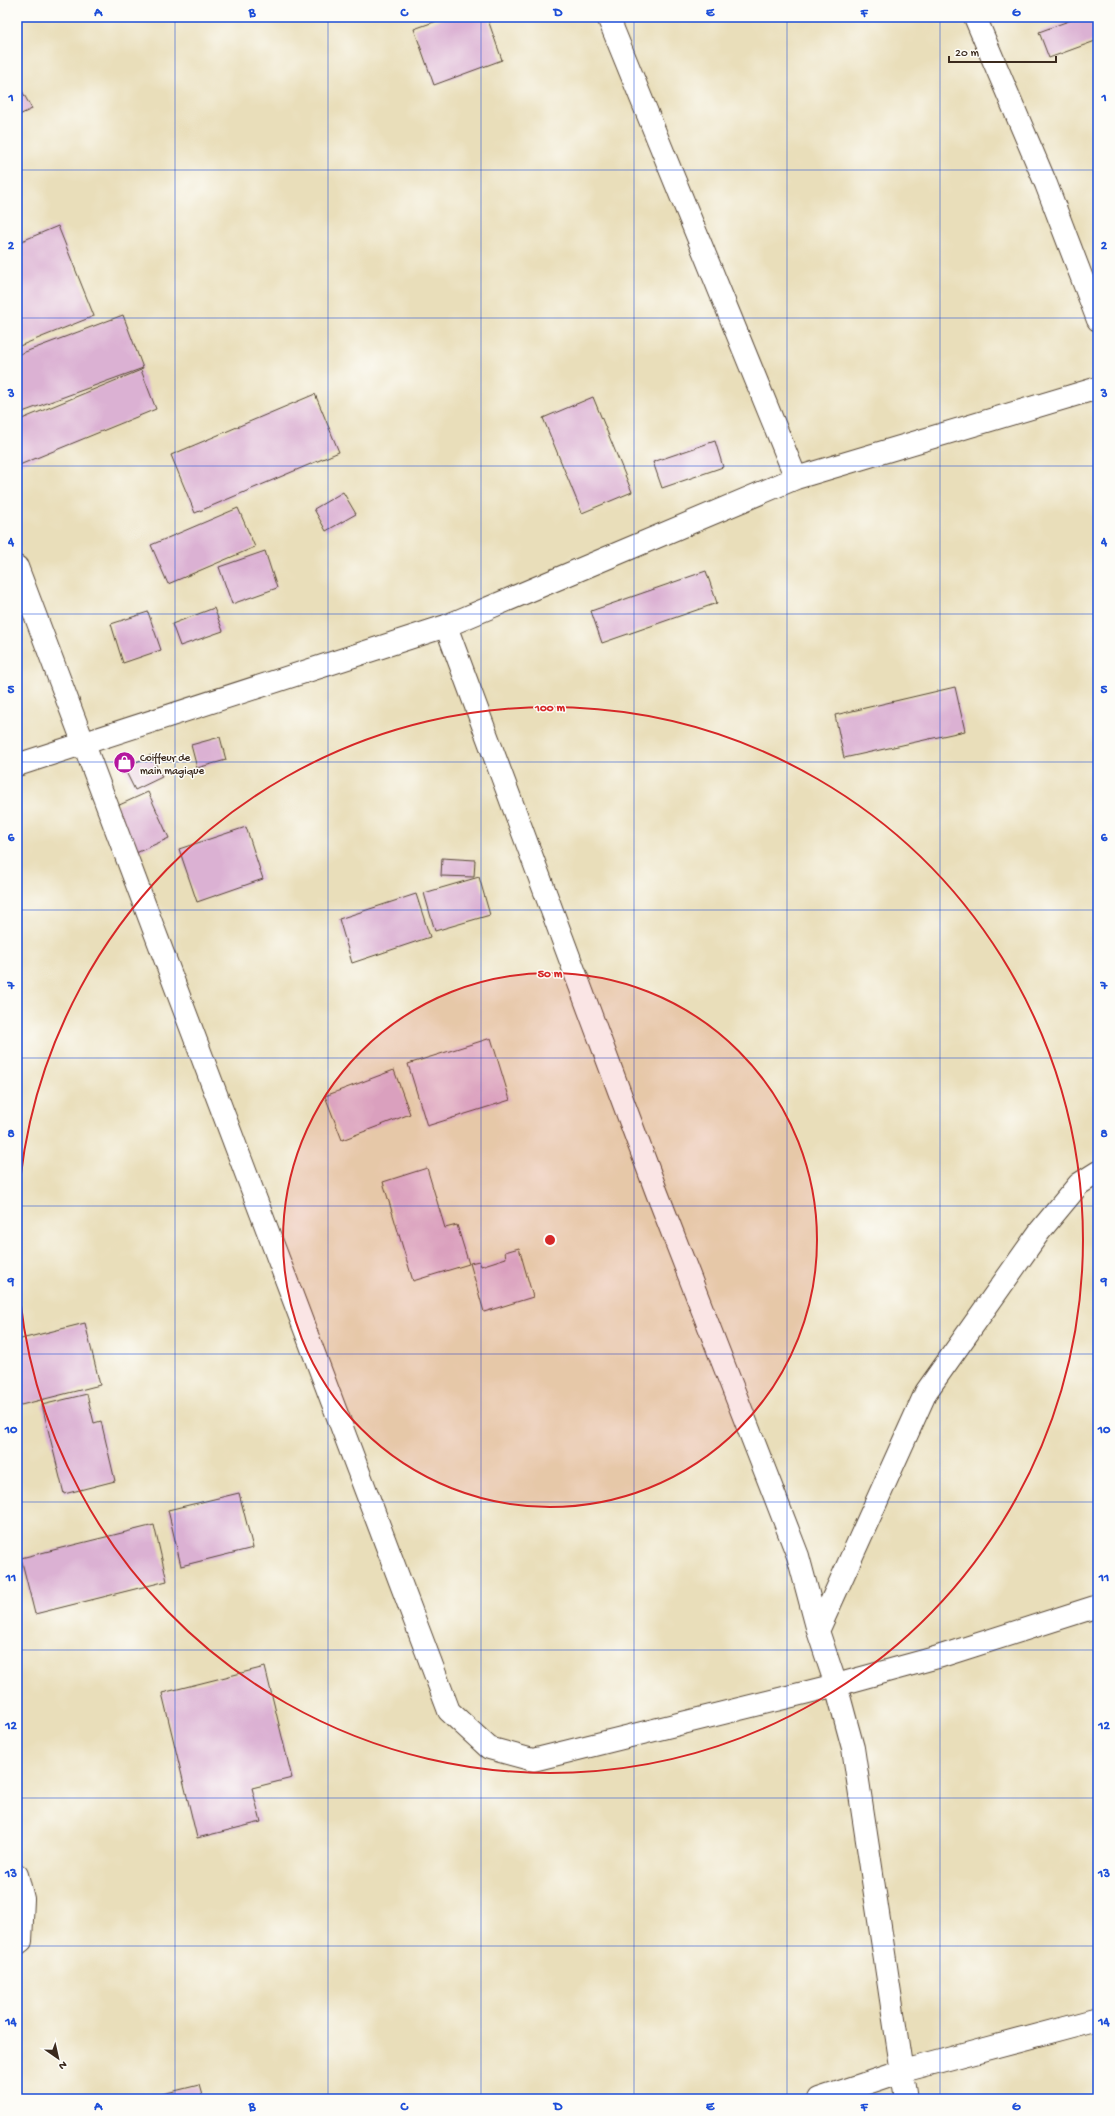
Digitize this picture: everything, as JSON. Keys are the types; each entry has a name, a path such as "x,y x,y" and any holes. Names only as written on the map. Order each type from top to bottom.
{"street":[{"path":"608,17 796,478"},
{"path":"974,17 1046,184 1098,320"},
{"path":"17,765 446,626 796,478 1098,388"},
{"path":"17,568 449,1711 489,1748 533,1760 836,1685 938,1657 1098,1606"},
{"path":"446,626 657,1193 798,1556 818,1631 836,1685 853,1748 903,2071 906,2099"},
{"path":"818,1631 926,1392 1040,1231 1080,1184 1098,1172"},
{"path":"17,1875 23,1899 21,1941 17,1944"},
{"path":"819,2099 903,2071 1098,2019"}],"building":[{"path":"448,17 487,17 502,60 434,85 414,29"},
{"path":"1079,17 1098,17 1098,40 1049,58 1039,32"},
{"path":"17,82 32,109 17,116"},
{"path":"58,226 94,316 17,347 17,243"},
{"path":"123,315 143,368 17,414 17,355"},
{"path":"141,370 156,409 17,466 17,421"},
{"path":"315,394 339,452 195,513 171,455"},
{"path":"593,397 632,492 582,513 543,418"},
{"path":"715,441 723,467 662,488 653,462"},
{"path":"343,492 356,514 326,531 314,509"},
{"path":"238,508 255,547 168,584 151,545"},
{"path":"265,551 277,588 232,604 219,567"},
{"path":"706,571 717,603 602,643 591,611"},
{"path":"214,608 223,631 180,646 172,624"},
{"path":"148,612 161,650 123,663 111,624"},
{"path":"955,687 965,731 844,758 835,715"},
{"path":"220,737 226,760 197,768 191,745"},
{"path":"151,755 162,777 135,790 124,768"},
{"path":"148,792 169,838 136,853 115,807"},
{"path":"246,827 263,879 197,902 179,849"},
{"path":"442,858 475,860 474,877 441,876"},
{"path":"479,877 490,915 435,931 424,893"},
{"path":"416,894 430,937 352,963 339,919"},
{"path":"491,1038 510,1100 427,1126 408,1064"},
{"path":"394,1070 410,1114 342,1140 325,1096"},
{"path":"427,1168 445,1228 457,1225 469,1264 413,1281 383,1182"},
{"path":"519,1248 533,1297 484,1312 470,1263 479,1261 481,1266 506,1258 505,1252"},
{"path":"85,1323 100,1385 17,1406 17,1340"},
{"path":"87,1394 94,1423 101,1421 115,1481 64,1494 42,1405"},
{"path":"239,1493 253,1548 181,1566 168,1510"},
{"path":"154,1525 167,1581 35,1614 21,1558"},
{"path":"265,1667 292,1778 252,1788 261,1822 197,1838 162,1693"},
{"path":"199,2085 203,2099 146,2099 146,2098"}],"place":[{"name":"Coiffeur de main magique","path":"125,763"}]}
